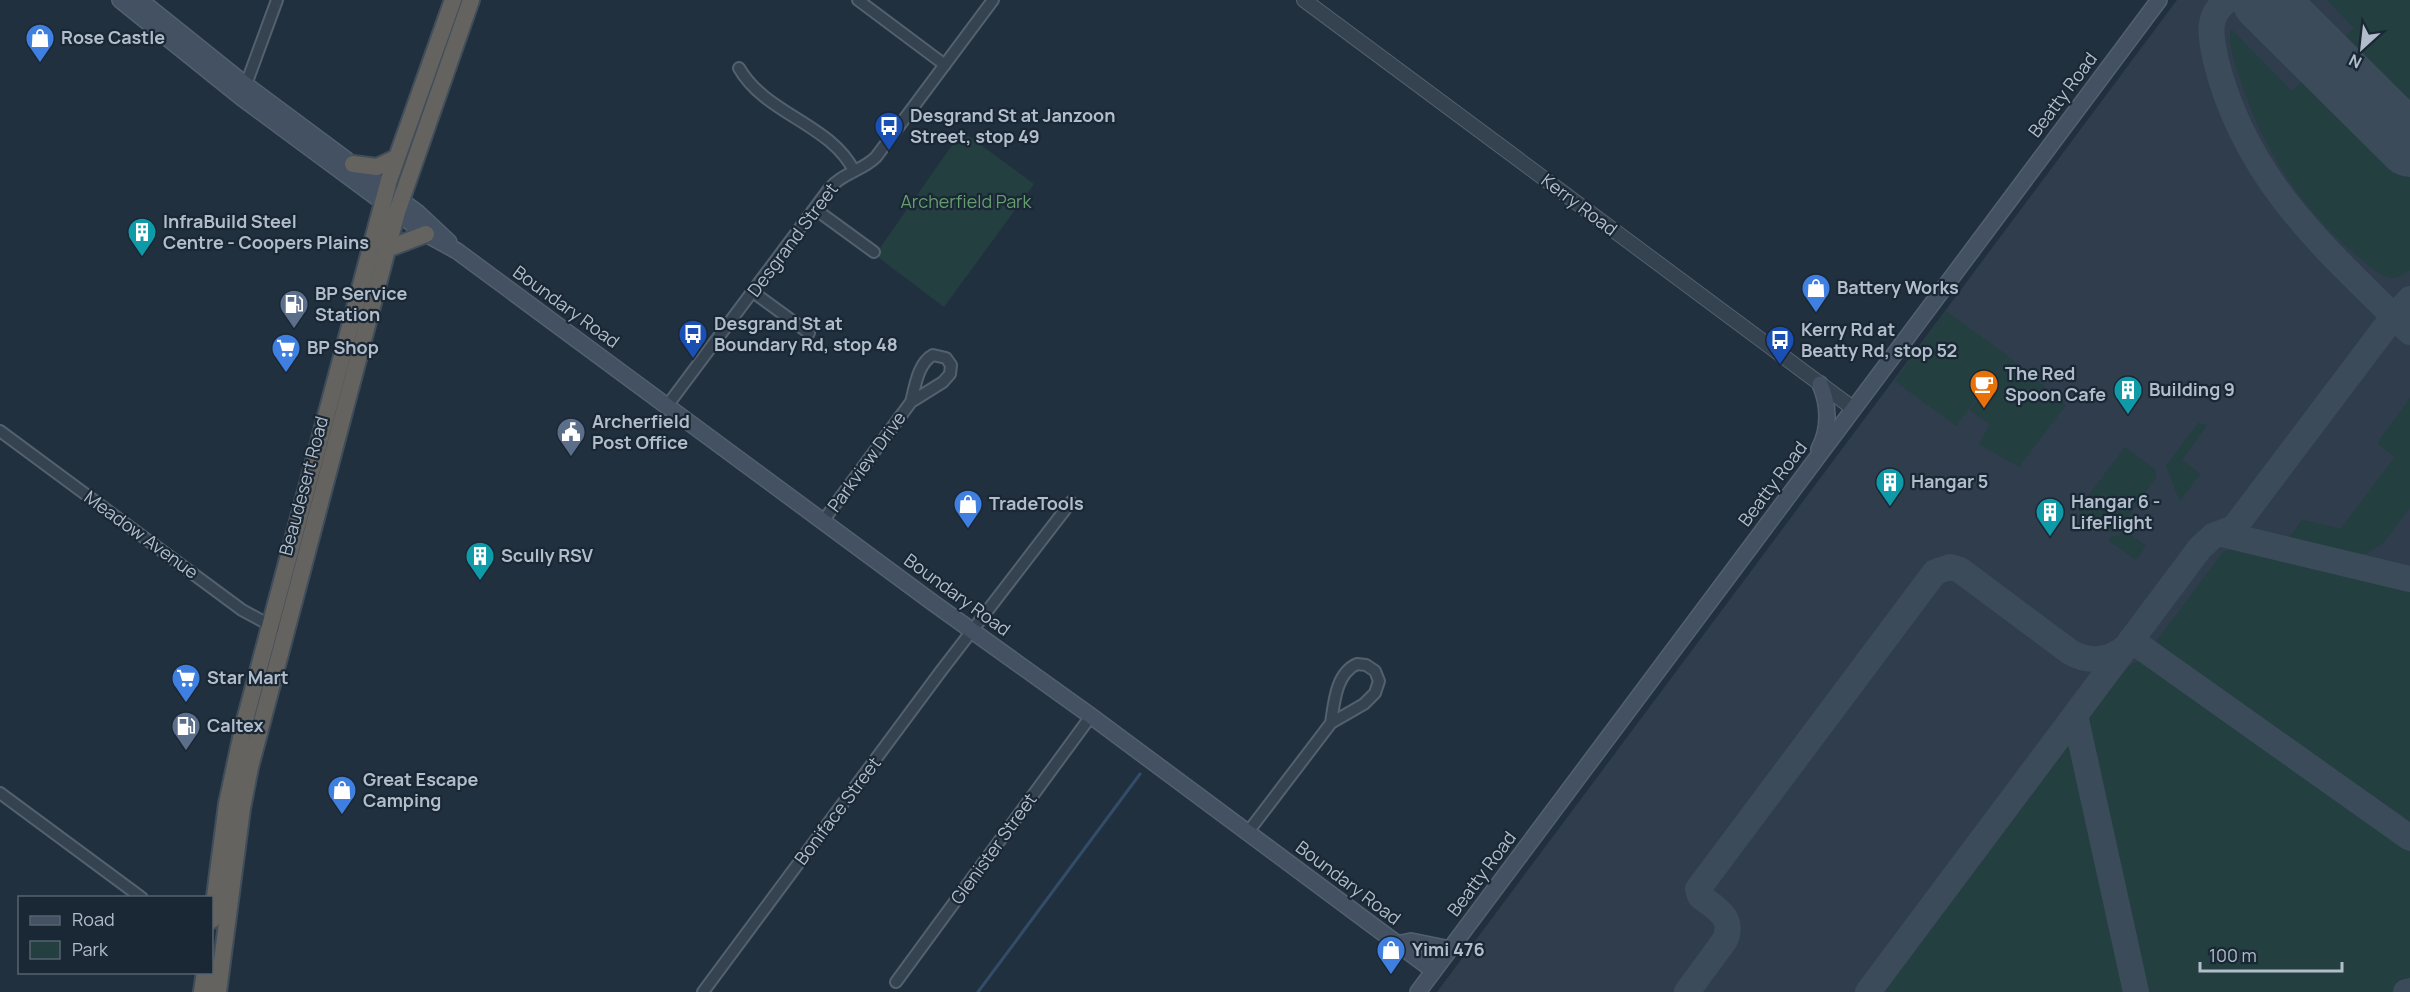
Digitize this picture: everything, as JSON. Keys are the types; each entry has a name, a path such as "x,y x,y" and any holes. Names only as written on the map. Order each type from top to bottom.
{"highway":[{"name":"Beaudesert Road","path":"213,912 227,804 237,755 278,629 387,249 396,158 453,0"},
{"name":"Beaudesert Road","path":"218,992 218,935 278,629 392,201 471,0"},
{"path":"353,164 378,167 396,158"},
{"path":"387,249 426,234"},
{"path":"202,992 205,974"}],"main road":[{"name":"Boundary Road","path":"120,0 392,201 438,230 457,251"},
{"name":"Boundary Road","path":"140,0 244,92 353,164 426,234 457,251 1434,971"},
{"name":"Beatty Road","path":"1418,992 2159,0"},
{"path":"1802,478 1823,442 1828,410 1820,384"},
{"path":"1397,944 1410,941 1450,949"}],"street":[{"path":"244,92 277,0"},
{"path":"858,0 945,65"},
{"name":"Desgrand Street","path":"667,406 834,182 876,157 993,0"},
{"name":"Kerry Road","path":"1304,0 1854,409"},
{"path":"740,68 753,87 843,153 854,171"},
{"path":"815,209 874,252"},
{"path":"753,292 809,333"},
{"name":"Parkview Drive","path":"823,521 911,402 948,377 951,365 946,358 933,355 926,360 916,381 911,402"},
{"name":"Meadow Avenue","path":"0,431 242,610 278,629"},
{"name":"Boniface Street","path":"703,992 1071,502"},
{"path":"1248,832 1331,723 1364,704 1375,693 1378,681 1375,671 1370,667 1357,664 1345,672 1335,701 1331,723"},
{"name":"Glenister Street","path":"896,982 1091,716"},
{"path":"0,793 141,896"}],"shaded area":[{"path":"2177,0 2410,0 2410,992 1437,992"}],"green space":[{"path":"2327,0 2410,0 2410,113 2340,43 2354,28"},
{"path":"2231,29 2292,91 2308,75 2410,177 2410,270 2396,278 2386,277 2377,272 2340,241 2303,200 2272,153 2249,104 2232,54"},
{"name":"Archerfield Park","path":"962,131 1034,184 944,307 875,255"},
{"path":"1946,311 2008,356 1956,426 1895,381"},
{"path":"2009,357 2066,405 2019,467 1979,444 1990,424 1970,410"},
{"path":"2410,398 2410,508 2384,542 2368,553 2356,556 2288,540 2302,520 2341,529 2395,457 2377,443"},
{"path":"2198,423 2207,425 2182,460 2200,474 2180,501 2166,466"},
{"path":"2125,447 2156,470 2156,477 2117,532 2107,532 2078,510"},
{"path":"2124,530 2146,546 2136,560 2109,541 2113,536 2119,536"},
{"path":"2237,546 2410,589 2410,992 1878,992 2119,671 2143,659 2223,552"}],"waterway":[{"path":"978,992 1140,774"}],"taxiway":[{"path":"2228,0 2221,6 2213,20 2213,44 2230,104 2247,142 2268,178 2293,211 2348,272 2410,332"},
{"path":"2244,0 2250,4 2269,8 2333,68"},
{"path":"2401,136 2410,145"},
{"path":"1868,992 2200,548 2213,536 2234,528 2387,325 2410,299"},
{"path":"2222,534 2410,579"},
{"path":"1687,992 1725,940 1727,932 1727,925 1722,914 1700,896 1698,889 1935,572 1950,567 1960,570 2077,656 2092,659 2106,658 2126,647"},
{"path":"2131,640 2410,838"},
{"path":"2075,715 2136,992"},
{"path":"2406,992 2410,991"}],"runway":[{"path":"2264,0 2410,145"}],"place":[{"name":"Rose Castle","path":"40,64"},
{"name":"Desgrand St at Janzoon Street, stop 49","path":"889,152"},
{"name":"InfraBuild Steel Centre - Coopers Plains","path":"142,258"},
{"name":"Battery Works","path":"1816,314"},
{"name":"BP Service Station","path":"294,330"},
{"name":"Desgrand St at Boundary Rd, stop 48","path":"693,360"},
{"name":"Kerry Rd at Beatty Rd, stop 52","path":"1780,366"},
{"name":"BP Shop","path":"286,374"},
{"name":"The Red Spoon Cafe","path":"1984,410"},
{"name":"Building 9","path":"2128,416"},
{"name":"Archerfield Post Office","path":"571,458"},
{"name":"Hangar 5","path":"1890,508"},
{"name":"TradeTools","path":"968,530"},
{"name":"Hangar 6 - LifeFlight","path":"2050,538"},
{"name":"Scully RSV","path":"480,582"},
{"name":"Star Mart","path":"186,704"},
{"name":"Caltex","path":"186,752"},
{"name":"Great Escape Camping","path":"342,816"},
{"name":"Yimi 476","path":"1391,976"}]}
